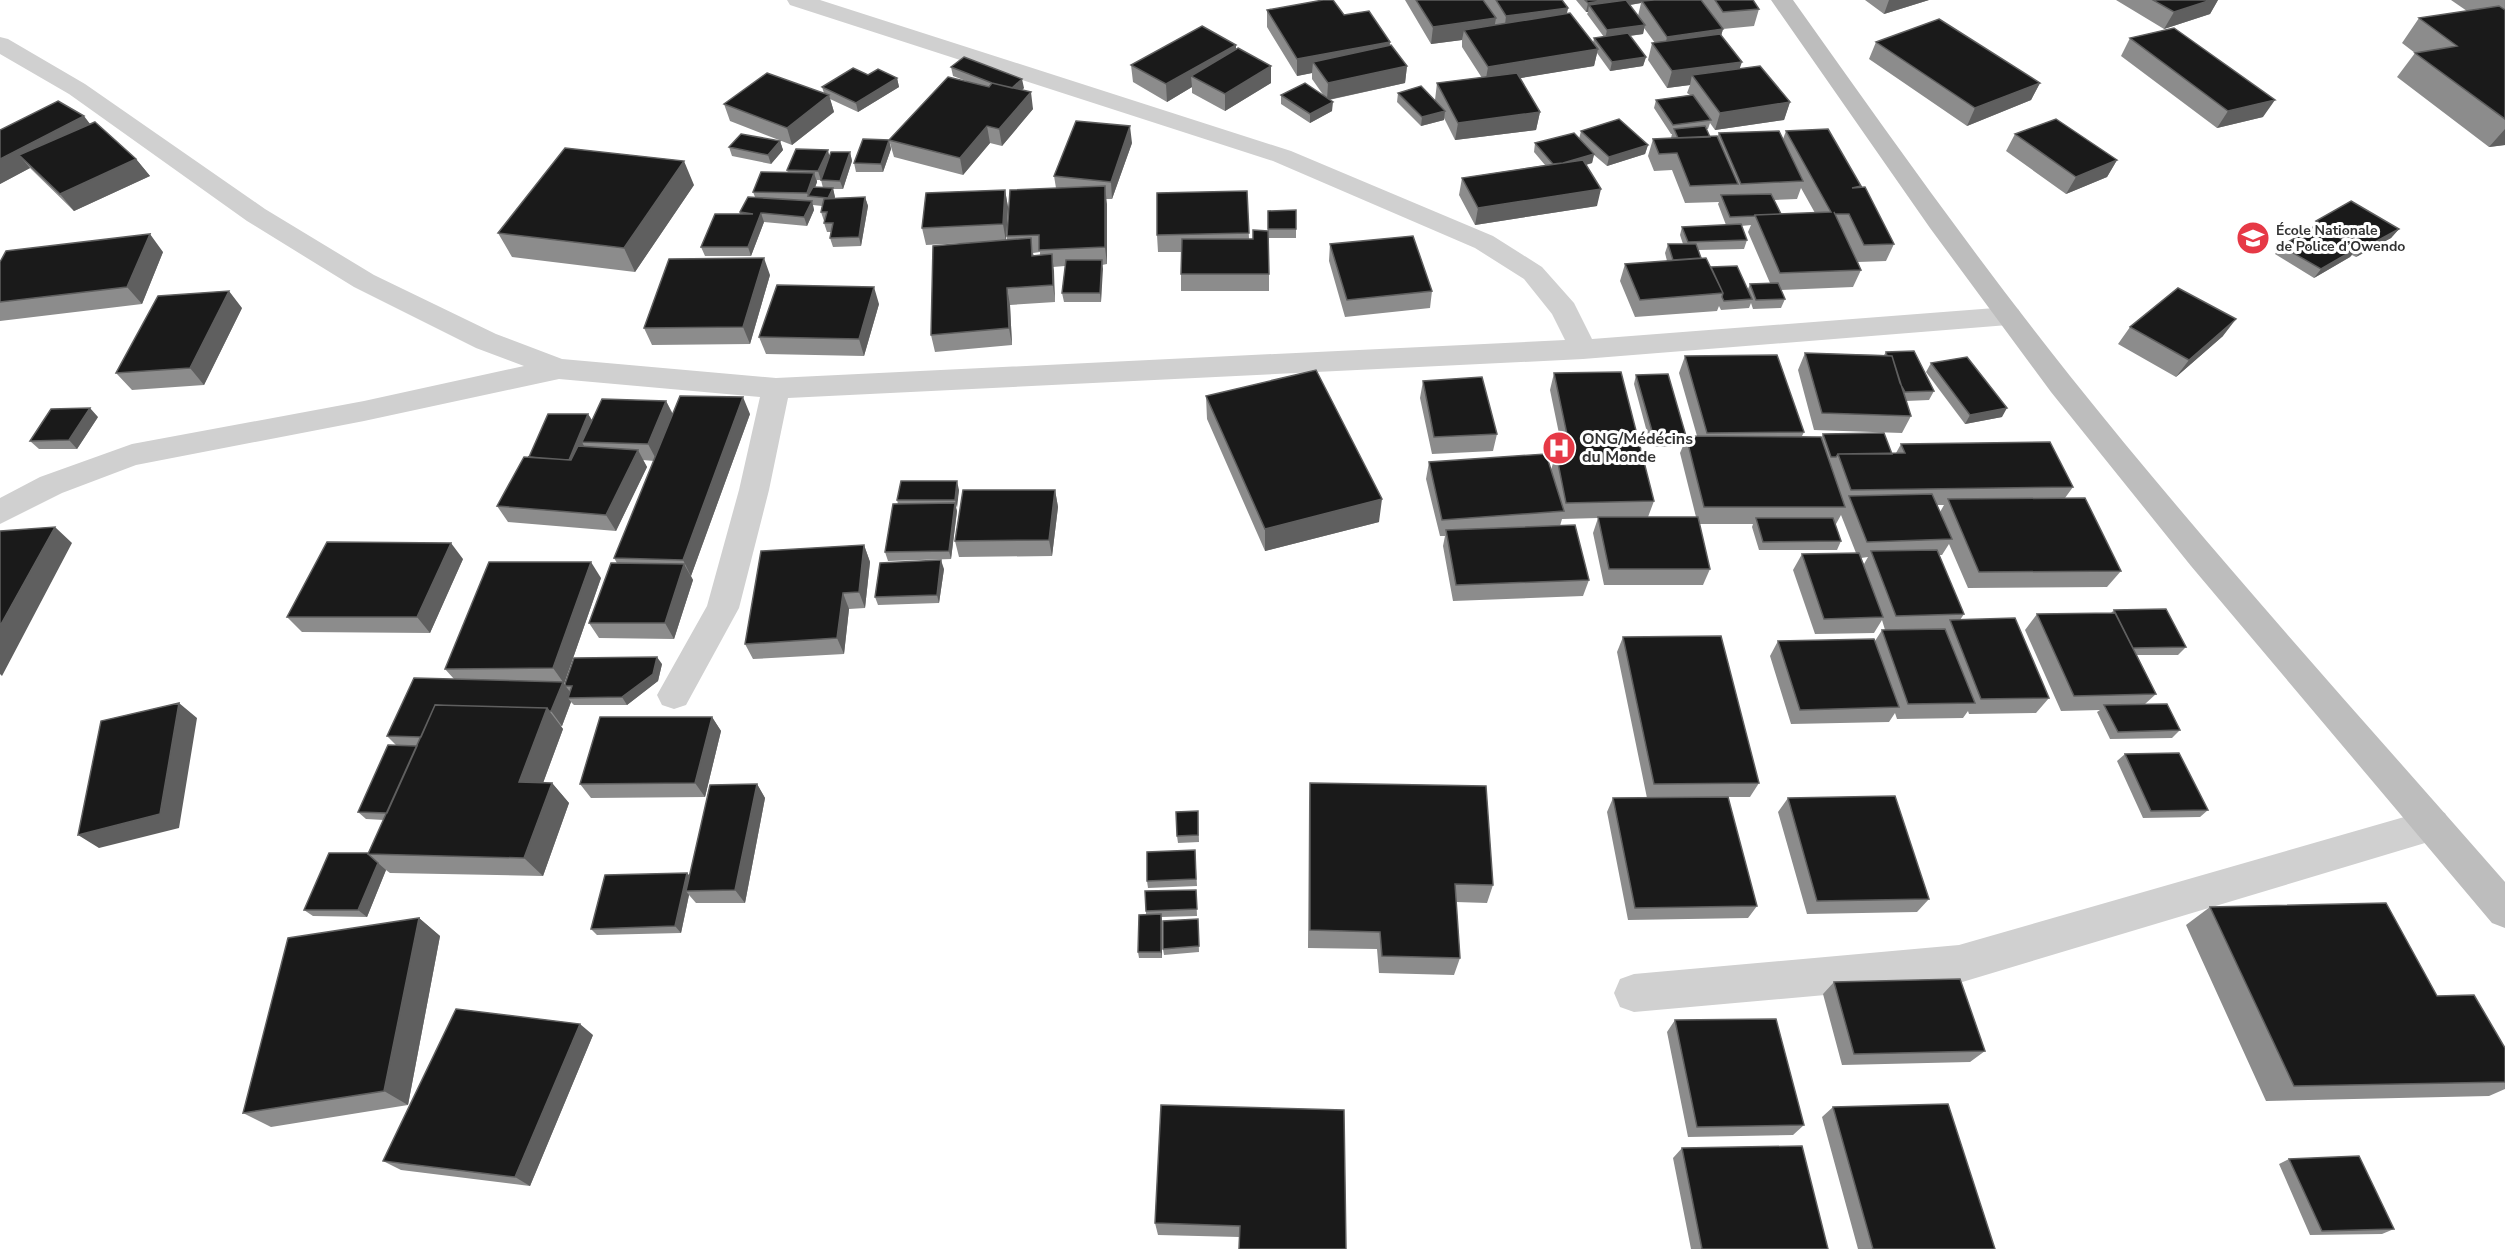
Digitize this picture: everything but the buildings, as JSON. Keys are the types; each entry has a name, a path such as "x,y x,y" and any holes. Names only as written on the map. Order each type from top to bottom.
{"street":[{"path":"798,0 1282,156 1484,242 1533,273 1564,310 1583,349"},
{"path":"1782,0 2008,316 2103,438 2505,910"},
{"path":"0,44 77,89 256,215 364,281 486,341 559,369 776,388 1583,349 2008,316"},
{"path":"0,512 51,485 132,455 364,411 559,369"},
{"path":"674,695 723,608 754,490 776,388"},
{"path":"1634,993 1959,964 2432,825"}],"place":[{"name":"École Nationale de Police d’Owendo","path":"2253,238"},
{"name":"ONG/Médécins du Monde","path":"1559,448"}]}
